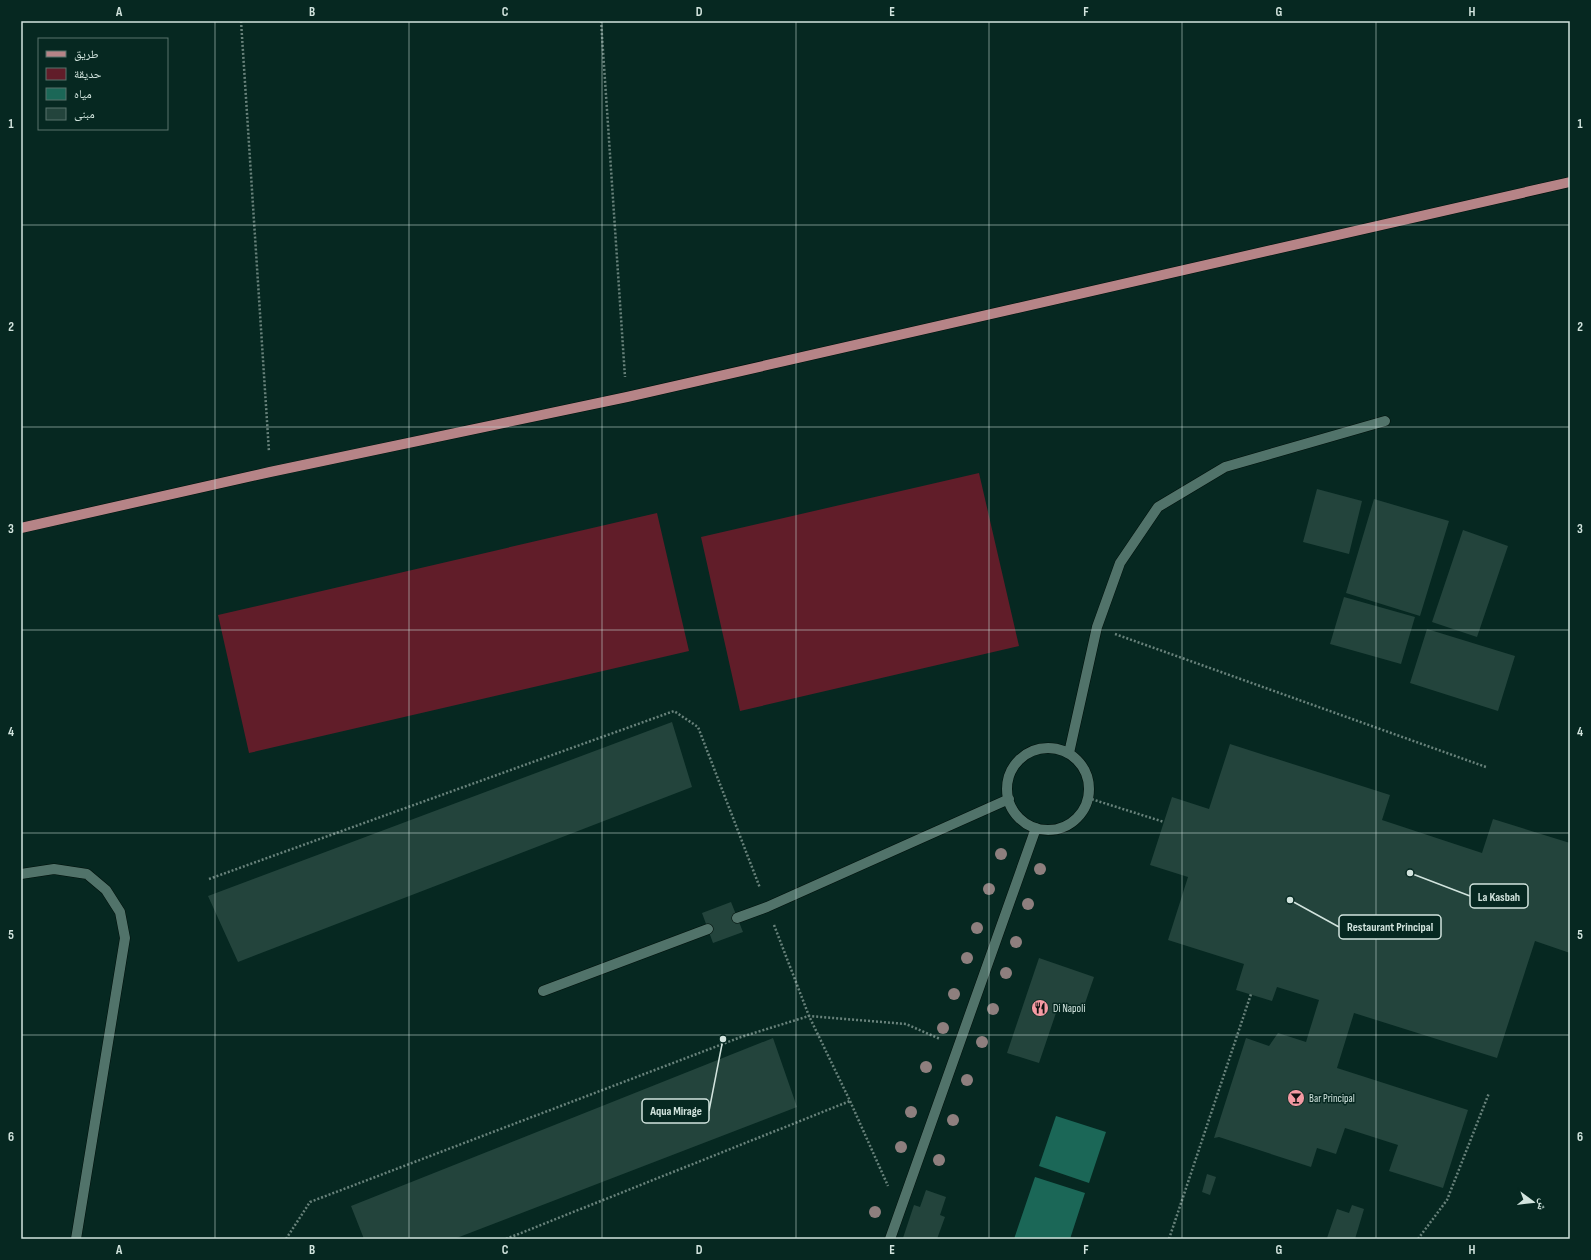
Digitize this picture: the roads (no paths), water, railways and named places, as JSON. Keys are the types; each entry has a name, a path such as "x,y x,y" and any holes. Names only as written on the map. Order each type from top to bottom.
{"main road":[{"path":"21,528 270,472 626,397 1570,182"}],"street":[{"path":"1069,753 1097,627 1120,563 1158,507 1225,467 1385,421"},
{"path":"1053,748 1069,753 1082,765 1086,772 1088,780 1088,798 1081,813 1069,824 1053,829 1036,828 1021,819 1016,813 1009,799 1008,780 1011,772 1021,758 1036,750 1053,748"},
{"path":"737,918 767,907 1009,799"},
{"path":"890,1239 1036,828"},
{"path":"21,874 54,869 87,874 106,890 120,912 125,938 76,1239"},
{"path":"543,991 708,929"}],"water":[{"path":"1056,1116 1106,1132 1089,1183 1039,1166"},
{"path":"1035,1177 1085,1193 1070,1239 1014,1239"}],"place":[{"name":"La Kasbah","path":"1410,873"},
{"name":"Restaurant Principal","path":"1290,900"},
{"name":"Di Napoli","path":"1040,1008"},
{"name":"Aqua Mirage","path":"723,1039"},
{"name":"Bar Principal","path":"1296,1098"}]}
